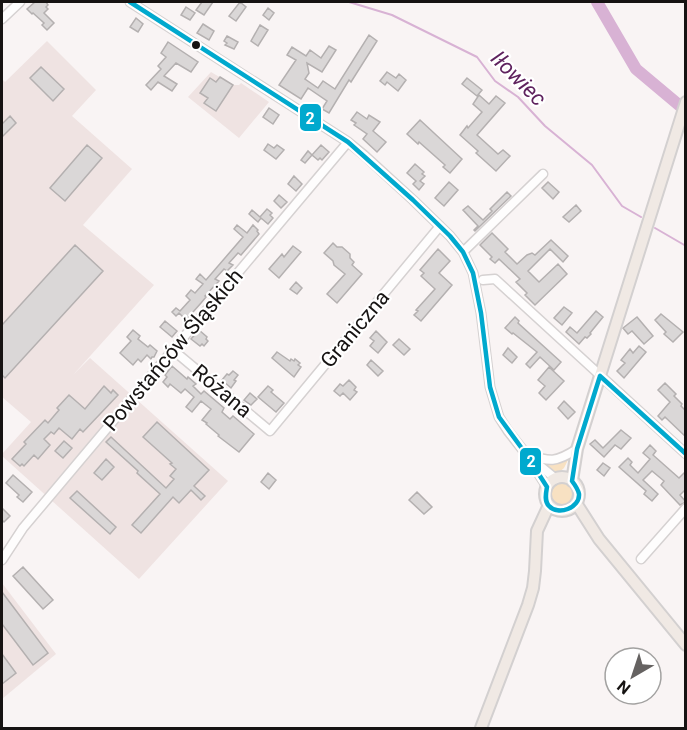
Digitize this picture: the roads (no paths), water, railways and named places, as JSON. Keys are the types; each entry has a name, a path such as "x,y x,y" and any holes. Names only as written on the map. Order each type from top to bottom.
{"main road":[{"path":"563,479 577,449 686,102"},
{"path":"481,729 533,588 537,531 563,507 578,493 575,484 563,479 551,482 545,496 563,507 599,539 686,645"}],"street":[{"path":"2,19 20,2"},
{"path":"130,2 348,142 450,236 463,252 473,273 478,294 487,373 494,402 508,432 526,454 547,487"},
{"name":"Powstańców Śląskich","path":"2,560 23,528 348,142"},
{"path":"463,252 543,174"},
{"name":"Graniczna","path":"270,431 440,226"},
{"path":"483,280 495,279 686,454"},
{"name":"Różana","path":"173,350 270,431"},
{"path":"526,454 548,461 557,460 577,449"},
{"path":"526,454 563,479"},
{"path":"641,559 686,508"}],"waterway":[{"name":"Iłowiec","path":"349,2 392,15 477,57 495,81 518,97 545,126 592,165 622,206 641,217"},
{"path":"597,2 636,69 686,111"},
{"name":"Iłowiec","path":"655,228 686,246"}]}
